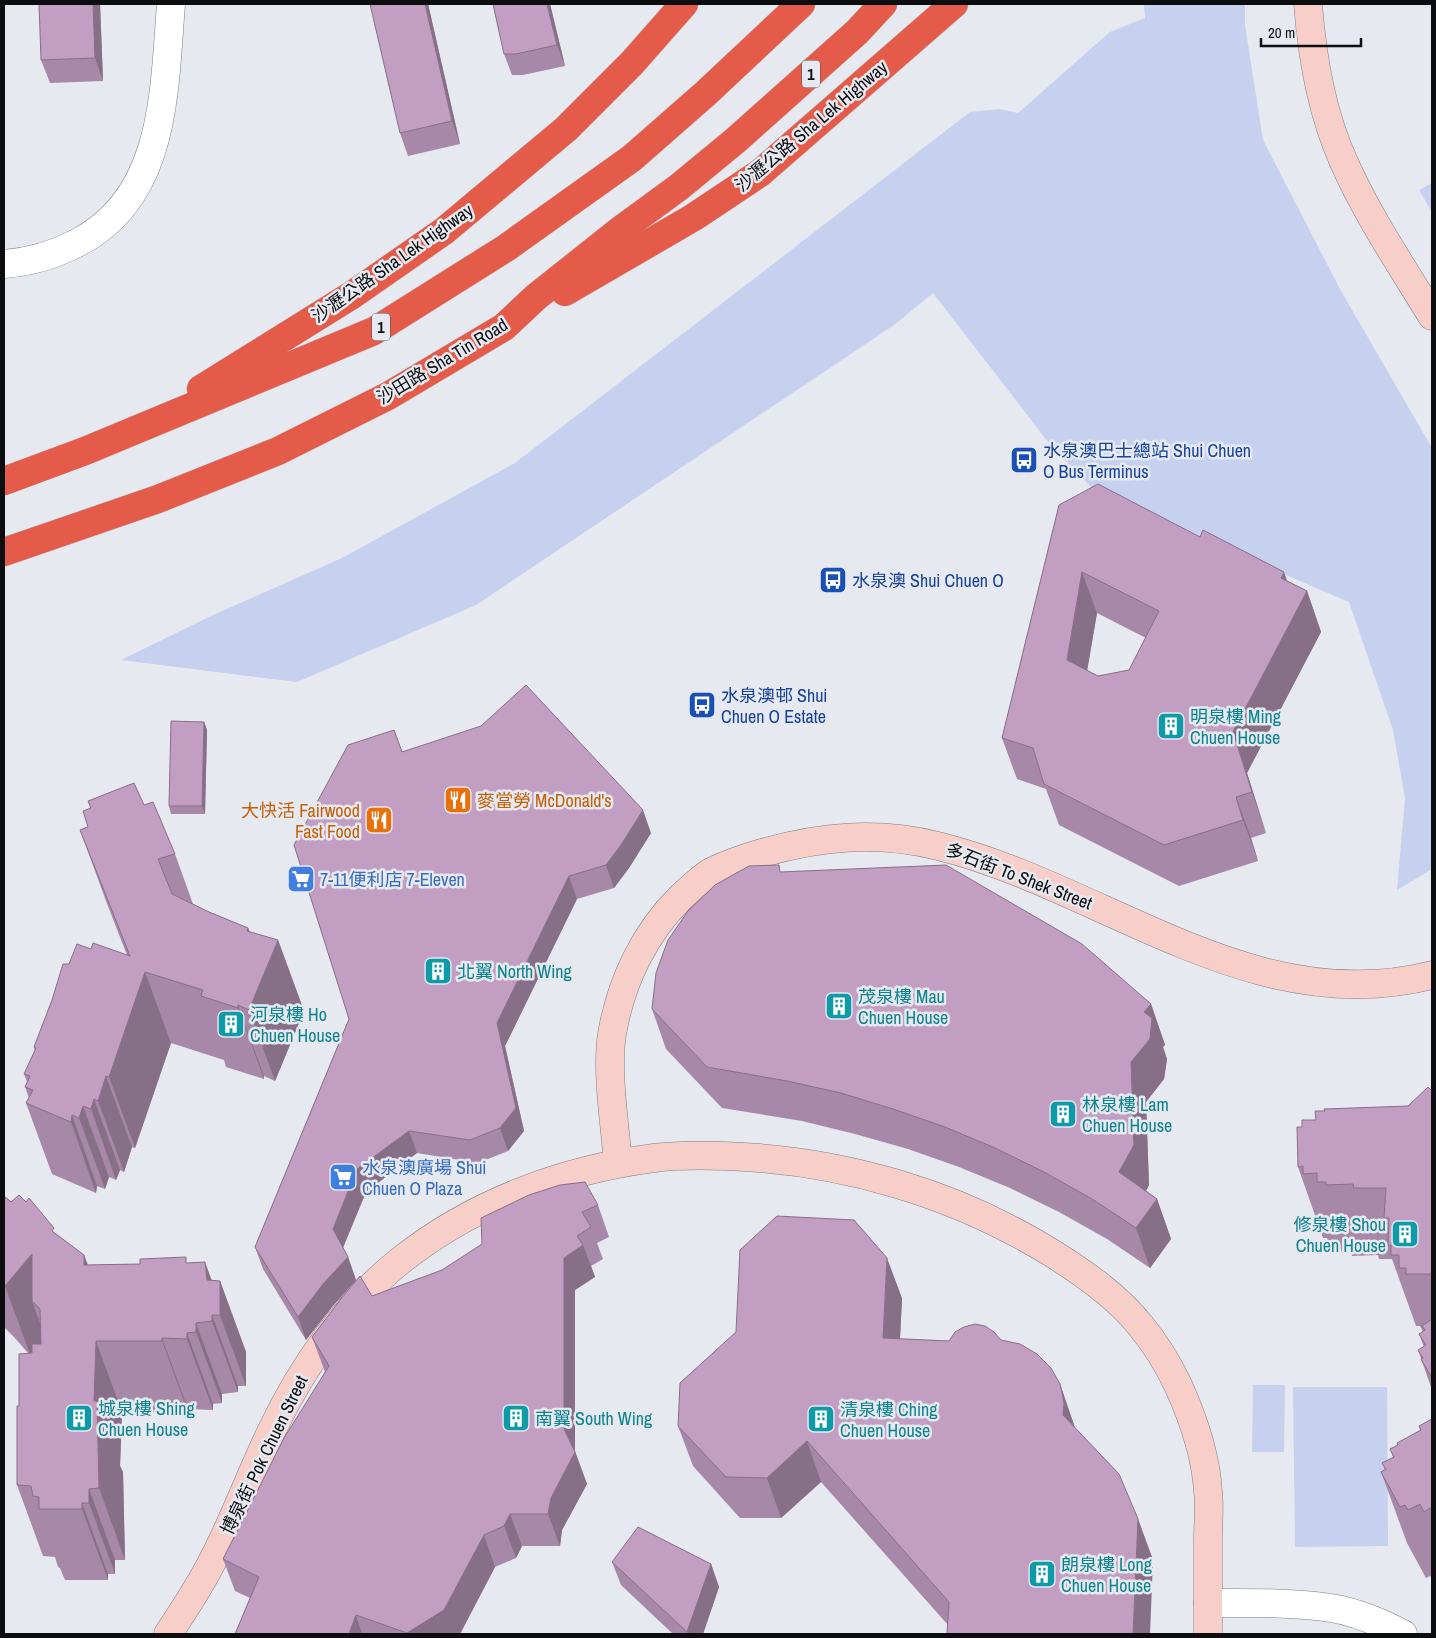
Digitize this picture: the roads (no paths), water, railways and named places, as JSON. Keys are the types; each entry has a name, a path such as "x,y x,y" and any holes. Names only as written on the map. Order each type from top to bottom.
{"highway":[{"name":"沙瀝公路 Sha Lek Highway","path":"139,428 352,295 444,231 566,128 632,63 684,4"},
{"name":"1","path":"4,481 75,454 374,331 474,270 632,158 705,94 801,4"},
{"name":"沙田路 Sha Tin Road","path":"4,552 158,499 278,451 388,396 504,327 536,297 619,231 679,187 736,140 857,32 883,4"},
{"name":"沙瀝公路 Sha Lek Highway","path":"504,327 672,230 760,173 954,4"}],"street":[{"path":"4,264 49,256 88,237 105,226 130,197 140,182 158,127 165,87 172,4"},
{"path":"1308,4 1311,40 1318,80 1330,125 1342,159 1362,199 1432,316"},
{"name":"多石街 To Shek Street","path":"618,1163 612,1091 611,1038 622,992 642,948 674,904 692,886 711,872 745,858 784,847 851,836 884,836 911,840 940,846 997,864 1060,889 1171,940 1248,968 1310,982 1344,986 1408,982 1432,975"},
{"name":"博泉街 Pok Chuen Street","path":"168,1634 198,1589 214,1559 272,1429 291,1394 320,1349 357,1302 399,1262 453,1224 508,1196 532,1187 618,1163 658,1157 696,1155 796,1161 842,1169 921,1191 959,1205 999,1223 1034,1242 1095,1283 1139,1323 1174,1377 1192,1419 1202,1454 1208,1491 1208,1634"},
{"path":"1208,1603 1286,1604 1333,1608 1378,1621 1404,1634"}],"place":[{"name":"水泉澳巴士總站 Shui Chuen O Bus Terminus","path":"1024,460"},
{"name":"水泉澳 Shui Chuen O","path":"833,580"},
{"name":"水泉澳邨 Shui Chuen O Estate","path":"702,705"},
{"name":"明泉樓 Ming Chuen House","path":"1171,726"},
{"name":"麥當勞 McDonald's","path":"458,800"},
{"name":"大快活 Fairwood Fast Food","path":"379,820"},
{"name":"7-11便利店 7-Eleven","path":"301,879"},
{"name":"北翼 North Wing","path":"438,971"},
{"name":"茂泉樓 Mau Chuen House","path":"839,1006"},
{"name":"河泉樓 Ho Chuen House","path":"231,1024"},
{"name":"林泉樓 Lam Chuen House","path":"1063,1114"},
{"name":"水泉澳廣場 Shui Chuen O Plaza","path":"343,1177"},
{"name":"修泉樓 Shou Chuen House","path":"1405,1234"},
{"name":"城泉樓 Shing Chuen House","path":"79,1418"},
{"name":"南翼 South Wing","path":"516,1418"},
{"name":"清泉樓 Ching Chuen House","path":"821,1419"},
{"name":"朗泉樓 Long Chuen House","path":"1042,1574"}]}
